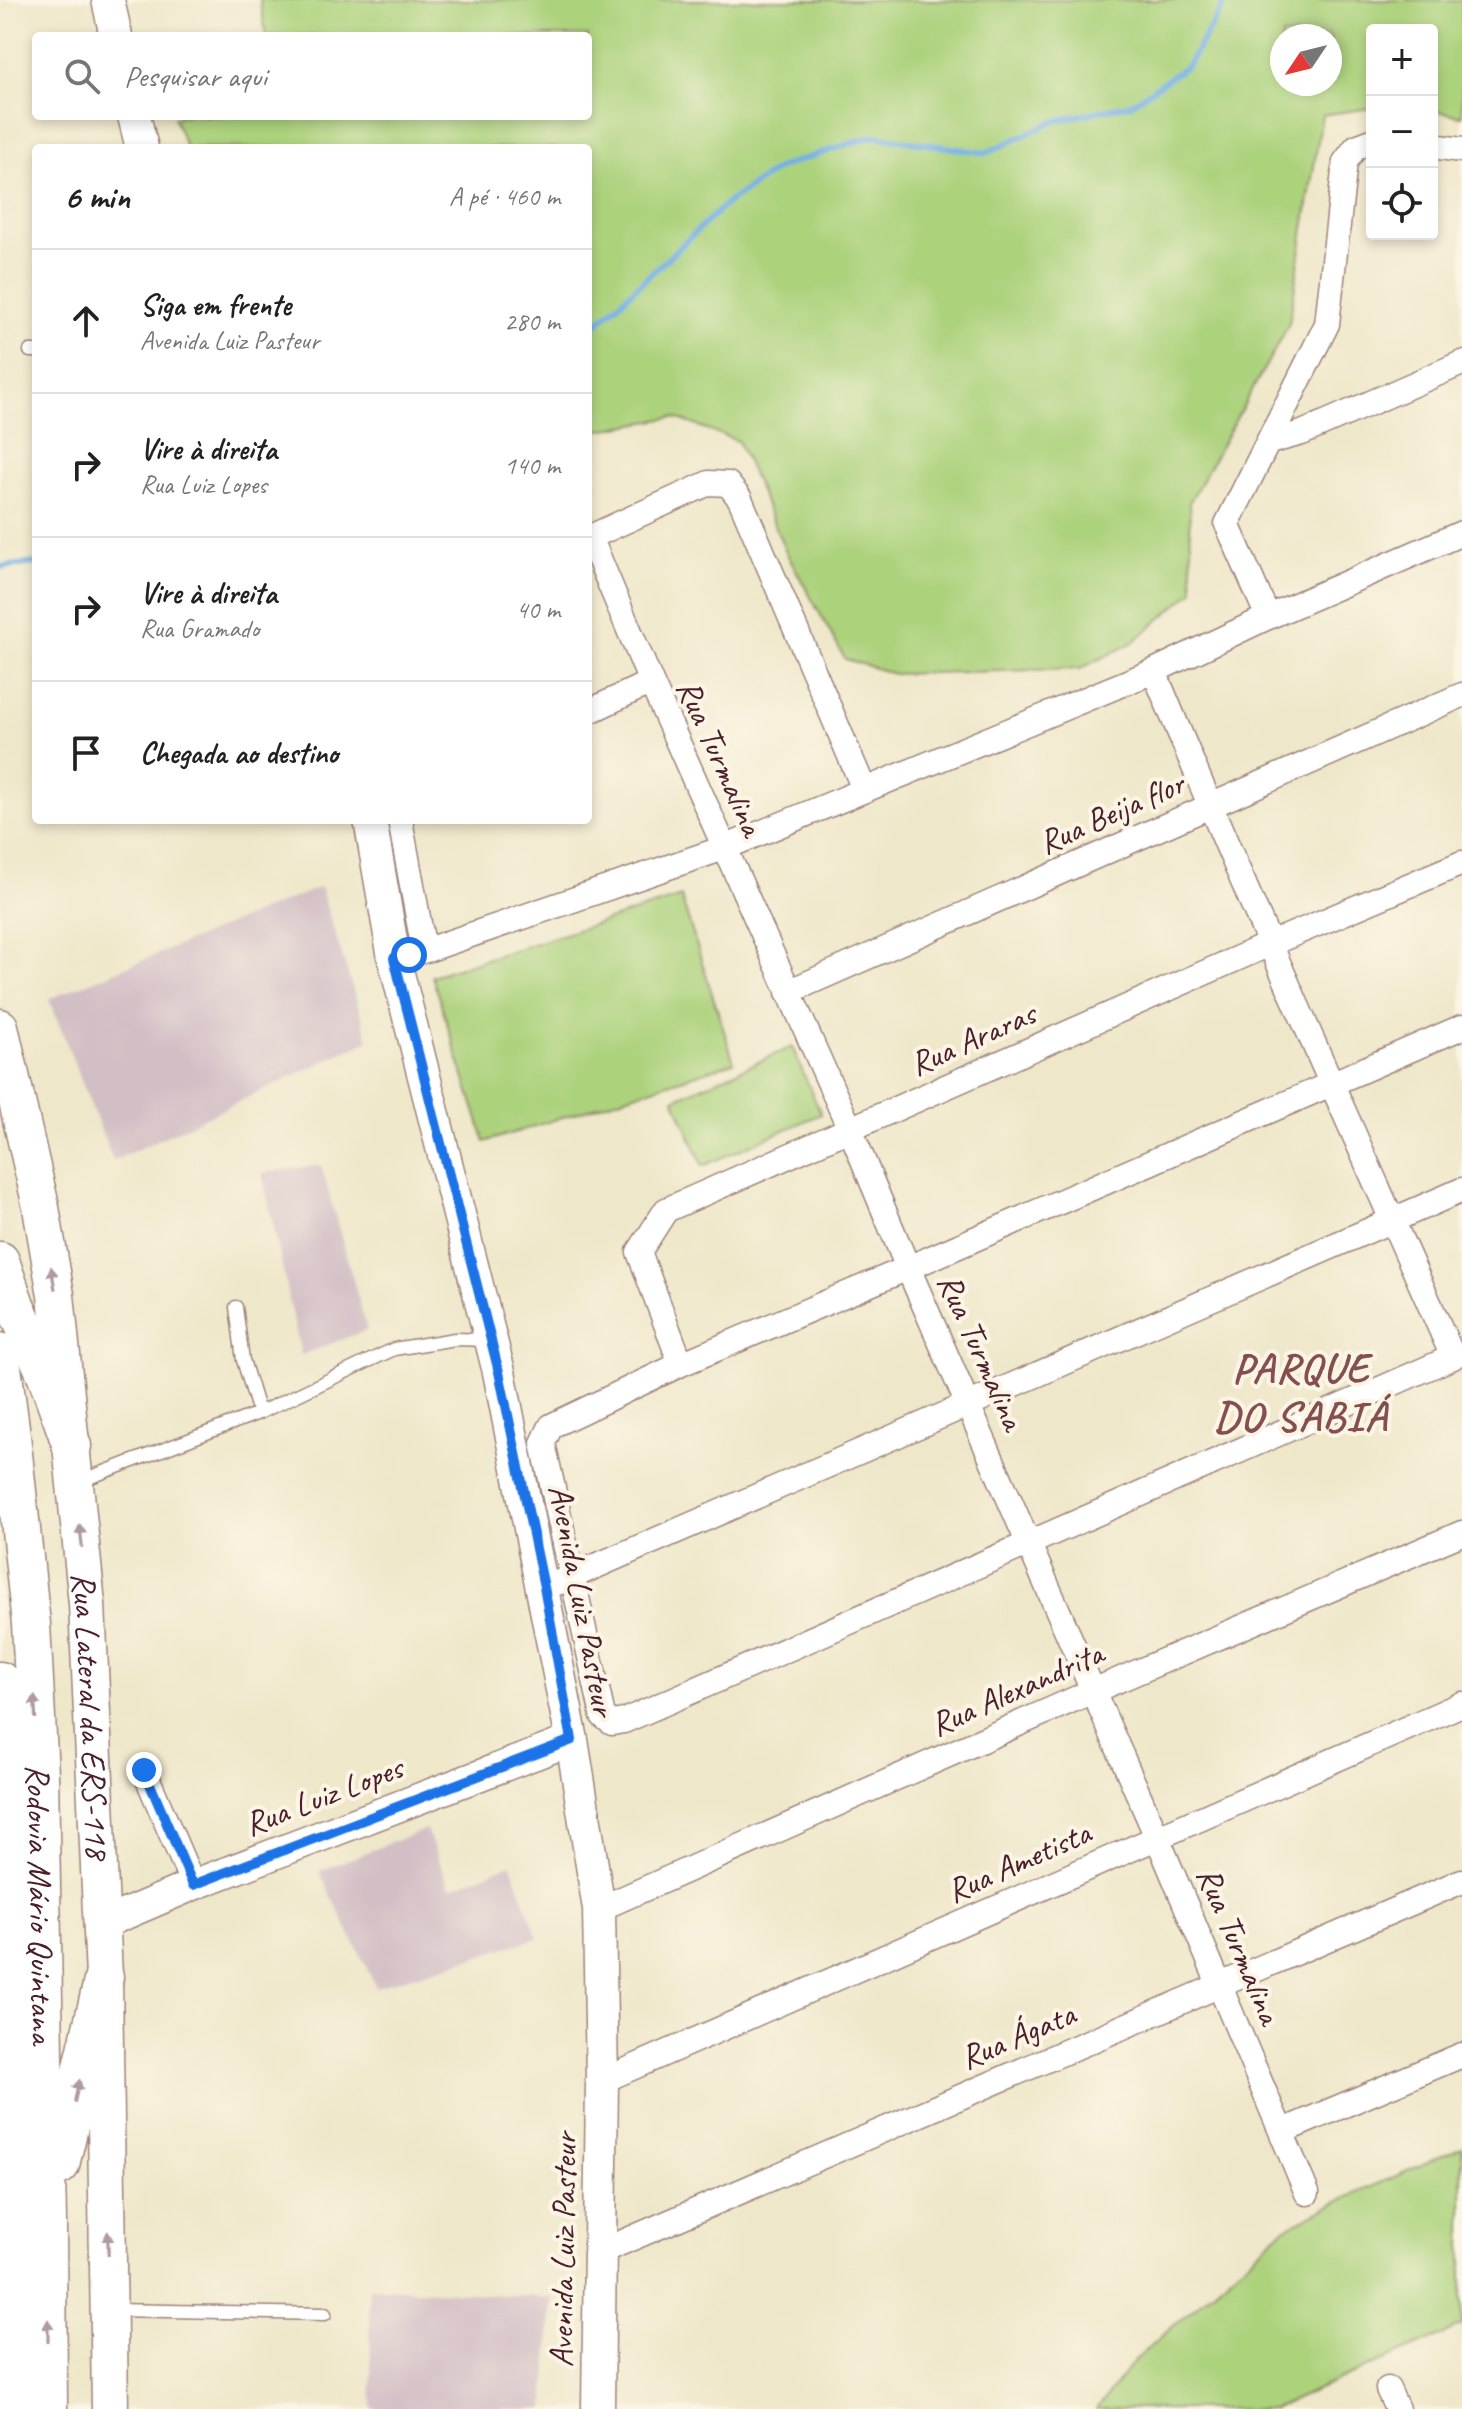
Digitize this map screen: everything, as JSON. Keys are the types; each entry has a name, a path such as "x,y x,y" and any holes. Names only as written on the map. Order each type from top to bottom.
{"highway":[{"path":"0,1261 72,1446"},
{"name":"Rodovia Mário Quintana","path":"0,1352 31,1624 39,1774 48,2409"},
{"name":"Rodovia Mário Quintana","path":"0,1681 7,1774 12,2019 14,2221 6,2297 13,2409"},
{"path":"47,2222 104,1977"}],"main road":[{"path":"108,0 115,32"},
{"path":"135,120 141,144"},
{"name":"Avenida Luiz Pasteur","path":"371,824 409,954 491,1340 558,1582 572,1740 599,1909 602,2081 598,2409"},
{"name":"Rua Lateral da ERS-118","path":"0,1027 36,1187 56,1295 87,1604 104,1977 110,2409"}],"street":[{"path":"1268,617 1227,524 1327,324 1345,162 1356,147 1366,143"},
{"path":"1438,147 1462,150"},
{"path":"1269,442 1302,433 1462,363"},
{"path":"592,536 709,483 728,484 740,499 864,789"},
{"path":"400,824 409,954 724,848 1154,671 1268,617 1462,533"},
{"name":"Rua Turmalina","path":"592,544 1157,1837 1307,2193"},
{"path":"1154,671 1270,944 1332,1083 1453,1357 624,1721 612,1723 603,1716 558,1582 543,1443 551,1426 681,1364 908,1268 1332,1083 1462,1027"},
{"path":"592,710 651,682"},
{"name":"Rua Beija flor","path":"788,992 1462,695"},
{"name":"Rua Araras","path":"681,1364 639,1252 666,1210 1270,944 1462,863"},
{"path":"558,1582 1462,1190"},
{"name":"Rua Alexandrita","path":"599,1909 1093,1691 1462,1533"},
{"name":"Rua Ametista","path":"602,2081 1462,1704"},
{"name":"Rua Luiz Lopes","path":"102,1924 193,1885 572,1740"},
{"path":"144,1770 193,1885"},
{"name":"Rua Ágata","path":"600,2252 1462,1881"},
{"path":"1283,2131 1462,2055"}],"lane":[{"path":"236,1307 243,1360 259,1413"},
{"path":"75,1483 259,1413 394,1349 455,1339 491,1340"},
{"path":"109,2310 325,2314"}],"shaded area":[{"path":"320,887 369,1040 113,1161 49,999"},
{"path":"321,1165 367,1330 301,1355 262,1173"},
{"path":"426,1829 450,1888 511,1864 538,1938 376,1987 319,1871"},
{"path":"369,2287 552,2298 545,2409 372,2409"}],"green space":[{"path":"260,0 1462,0 1462,116 1438,111 1438,24 1366,24 1366,109 1322,115 1289,324 1189,503 1193,591 1132,643 1080,669 894,674 845,659 787,554 738,441 674,417 592,431 592,144 184,144 175,120 592,120 592,32 265,32"},
{"path":"681,897 734,1062 485,1142 432,976"},
{"path":"792,1047 821,1114 703,1166 674,1099"},
{"path":"1462,2147 1462,2326 1273,2409 1097,2409 1135,2360 1283,2229"}],"waterway":[{"path":"592,328 727,203 780,167 873,136 986,153 1055,121 1131,104 1188,65 1227,0"},
{"path":"0,567 32,563"}],"district":[{"name":"PARQUE DO SABIÁ","path":"1301,1391"}],"route":[{"path":"144,1770 193,1885 572,1740 499,1372 394,958 409,955"}]}
